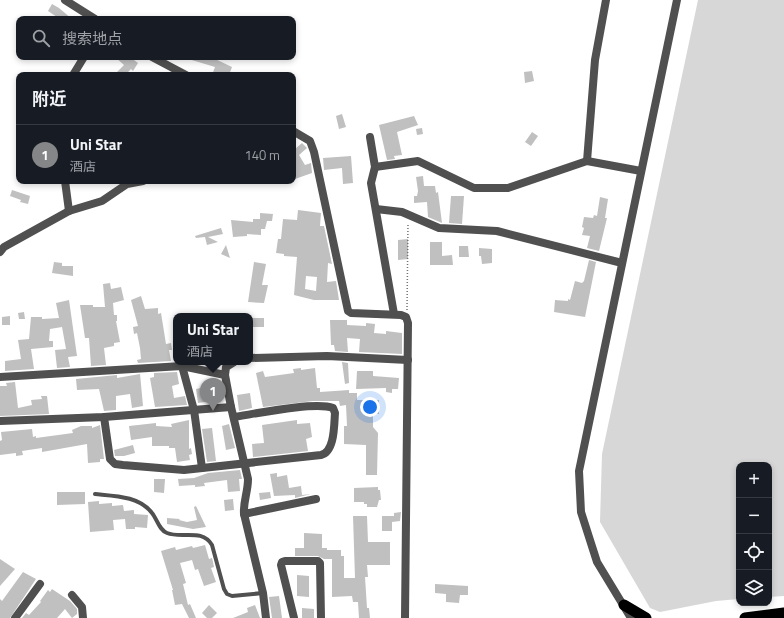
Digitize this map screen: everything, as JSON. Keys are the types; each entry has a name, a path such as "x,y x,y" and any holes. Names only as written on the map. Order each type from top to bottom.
{"highway":[{"path":"627,613 646,618"},
{"path":"745,618 784,614"}],"street":[{"path":"65,0 68,4 90,16"},
{"path":"588,161 595,60 606,0"},
{"path":"627,613 597,562 581,512 578,471 676,0"},
{"path":"75,72 82,60"},
{"path":"158,60 180,72"},
{"path":"296,133 310,141 314,152 348,311 351,313 394,314 406,317 408,323 405,618"},
{"path":"370,137 374,167 372,184 394,314"},
{"path":"374,167 418,161 474,188 508,188 588,161 641,171"},
{"path":"65,184 69,210"},
{"path":"0,252 4,247 69,210 102,201 127,184"},
{"path":"376,209 402,212 439,228 497,231 622,263"},
{"path":"253,358 327,356 408,360"},
{"path":"229,365 226,367 225,375 230,407 234,417 244,464 248,491 243,505 244,514 263,593 266,618"},
{"path":"0,377 182,366 225,375"},
{"path":"182,366 194,410 202,468"},
{"path":"104,417 110,458 115,464 169,470 244,464 324,454 331,445 335,413 333,408 328,406 302,406 234,417"},
{"path":"0,421 104,417 230,407"},
{"path":"244,514 316,499"},
{"path":"294,618 281,565 282,562 318,561 320,563 320,618"},
{"path":"15,618 40,584"},
{"path":"72,595 82,607 83,618"}],"lane":[{"path":"95,494 127,498 145,506 153,514 162,530 168,534 204,536 209,539 212,545 224,589 227,594 232,596 263,593"}],"path":[{"path":"406,317 408,214"}],"shaded area":[{"path":"698,0 784,0 784,596 772,597 772,462 736,462 736,599 716,601 660,612 650,608 600,522 602,454"}],"building":[{"path":"52,4 68,16 56,16 48,11"},
{"path":"118,60 134,60 138,63 133,71 131,69 128,72 117,72 124,65"},
{"path":"192,60 217,60 232,67 230,72 213,72 215,67"},
{"path":"532,71 534,81 525,83 524,72"},
{"path":"342,114 346,127 339,129 336,116"},
{"path":"414,116 418,125 397,132 402,155 394,156 395,159 387,160 379,125"},
{"path":"422,128 423,134 417,135 416,129"},
{"path":"532,132 538,136 531,146 525,142"},
{"path":"302,143 307,148 299,155 305,165 311,163 312,173 296,179 296,148"},
{"path":"351,156 353,183 343,184 342,168 324,170 323,158"},
{"path":"423,176 424,186 435,186 436,193 438,192 442,223 428,217 427,202 414,203 414,196 417,196 418,191 416,177"},
{"path":"12,190 30,196 28,204 20,202 21,200 10,196"},
{"path":"451,196 464,196 462,224 449,223"},
{"path":"600,197 608,199 605,218 607,218 599,251 587,248 590,236 582,235 584,228 582,227 584,217 593,218 594,215 597,216"},
{"path":"298,210 321,213 320,226 324,226 332,264 328,263 327,282 336,281 339,300 314,300 294,295 297,257 284,256 284,254 276,253 278,239 281,239 283,219 297,220","holes":["306,276 317,277 316,291 305,289"]},
{"path":"260,213 273,214 272,221 267,221 265,229 261,229 261,235 247,234 247,236 233,237 231,220 253,222 253,219 260,219"},
{"path":"221,228 223,234 208,237 218,242 207,245 205,237 196,238 195,236"},
{"path":"408,239 408,259 398,260 398,240"},
{"path":"430,242 442,242 442,256 452,255 453,265 430,265"},
{"path":"226,245 230,258 221,254"},
{"path":"459,246 468,246 469,257 459,257"},
{"path":"479,248 492,249 492,263 482,264 481,256 479,256"},
{"path":"589,260 596,262 585,317 554,312 555,300 570,300 575,281 582,283 584,281"},
{"path":"54,262 62,263 62,266 73,266 73,276 52,273"},
{"path":"254,262 266,264 262,285 268,285 264,303 248,302"},
{"path":"110,283 111,289 121,287 124,300 113,303 114,315 117,315 116,321 120,342 114,343 114,346 104,348 106,365 91,366 89,338 85,338 80,305 105,307 103,284"},
{"path":"141,296 145,309 158,308 158,314 161,313 166,344 171,343 172,350 169,350 171,361 138,363 137,360 141,359 140,348 137,333 134,334 133,327 138,326 131,300"},
{"path":"69,300 77,356 68,357 70,367 57,368 55,350 66,349 62,327 50,329 49,341 53,341 53,347 31,349 34,369 5,371 5,361 21,359 18,340 29,339 31,317 42,317 42,319 59,318 56,303"},
{"path":"24,312 25,319 19,319 18,313"},
{"path":"10,316 10,325 2,325 2,317"},
{"path":"253,318 264,318 264,327 253,327"},
{"path":"330,320 347,320 347,325 366,326 366,323 375,324 374,333 386,334 386,331 402,333 402,354 359,352 360,339 347,338 348,352 335,351 334,345 331,345"},
{"path":"342,362 348,363 349,383 345,384"},
{"path":"301,368 301,370 315,368 317,388 320,388 320,392 349,390 349,393 357,393 357,400 379,400 379,414 373,414 373,427 378,433 377,475 366,475 366,445 344,444 344,426 347,426 346,405 340,406 339,401 313,401 263,407 256,373 263,371 265,377 294,373 293,369"},
{"path":"357,371 373,371 373,376 399,378 398,389 392,389 392,393 386,392 386,388 356,389"},
{"path":"177,372 179,384 172,386 174,398 185,396 187,405 155,407 150,378 154,377 154,373"},
{"path":"140,374 143,406 132,408 130,394 116,396 116,410 104,411 99,389 77,390 76,379 117,375 117,378"},
{"path":"15,382 18,408 32,405 31,400 42,399 41,396 47,396 49,414 0,416 0,386 7,386 6,383"},
{"path":"220,384 222,395 210,397 211,401 198,403 196,389"},
{"path":"250,393 252,408 239,411 237,395"},
{"path":"189,420 189,449 191,448 192,454 189,455 190,460 177,462 175,448 169,448 169,446 152,446 152,437 131,440 129,426 156,423 156,426 172,427 171,424"},
{"path":"297,420 297,424 310,423 312,437 306,439 308,451 253,457 252,444 264,443 262,425"},
{"path":"229,424 235,448 226,450 222,426"},
{"path":"100,425 104,459 100,459 100,462 88,463 87,444 42,452 42,448 22,451 23,455 16,456 16,453 0,455 0,441 2,440 1,432 32,429 33,437 36,436 36,438 73,433 72,430 81,426 92,426 92,428"},
{"path":"212,428 216,461 207,462 202,429"},
{"path":"133,445 135,453 124,456 115,456 114,450"},
{"path":"240,470 242,479 239,479 240,491 228,492 227,480 204,483 205,486 179,486 178,479 194,478 208,473"},
{"path":"277,473 277,477 287,475 289,488 301,486 302,495 311,494 295,498 295,495 274,496 270,474"},
{"path":"154,479 165,479 164,493 154,492"},
{"path":"378,487 378,490 380,490 381,500 379,500 377,507 367,507 367,504 364,504 364,502 354,502 354,488"},
{"path":"57,492 85,492 85,504 57,505"},
{"path":"270,492 271,498 260,500 259,493"},
{"path":"233,499 234,510 225,511 224,500"},
{"path":"99,501 99,504 112,503 112,506 123,505 124,511 134,510 134,514 148,515 147,528 135,527 135,529 126,529 125,519 113,520 114,530 90,532 88,502"},
{"path":"196,506 206,527 193,529 167,524 167,518 180,519 179,520 187,522 197,520 194,507"},
{"path":"401,512 400,521 392,522 392,531 382,531 382,516 394,516 394,513"},
{"path":"353,516 367,516 368,542 390,542 390,565 367,565 368,577 365,577 367,608 369,608 370,618 359,618 358,602 353,602 352,596 332,597 332,559 324,559 318,556 295,556 295,548 304,548 304,533 322,534 322,548 327,548 327,550 341,550 341,556 344,556 344,578 355,578"},
{"path":"205,545 209,559 212,558 214,567 211,568 216,582 204,586 198,569 195,570 192,560 180,563 186,583 183,584 188,605 190,604 196,618 189,618 182,604 175,605 173,590 161,551 175,547 176,550 192,546 193,548"},
{"path":"0,559 15,569 0,586"},
{"path":"23,572 36,579 10,618 0,618 0,599 2,601"},
{"path":"297,575 309,576 309,597 297,596"},
{"path":"435,584 468,586 468,595 460,595 459,603 446,602 446,594 435,593"},
{"path":"52,589 70,601 77,609 77,614 72,618 65,609 57,618 22,618 26,613 29,615 41,602 40,601 48,590 50,592"},
{"path":"279,596 282,618 272,618 269,597"},
{"path":"209,605 217,613 212,618 207,618 202,613"},
{"path":"255,605 260,618 233,618 248,612 247,608"},
{"path":"302,608 314,609 314,618 302,618"}],"place":[{"name":"Uni Star","path":"213,411"}]}
